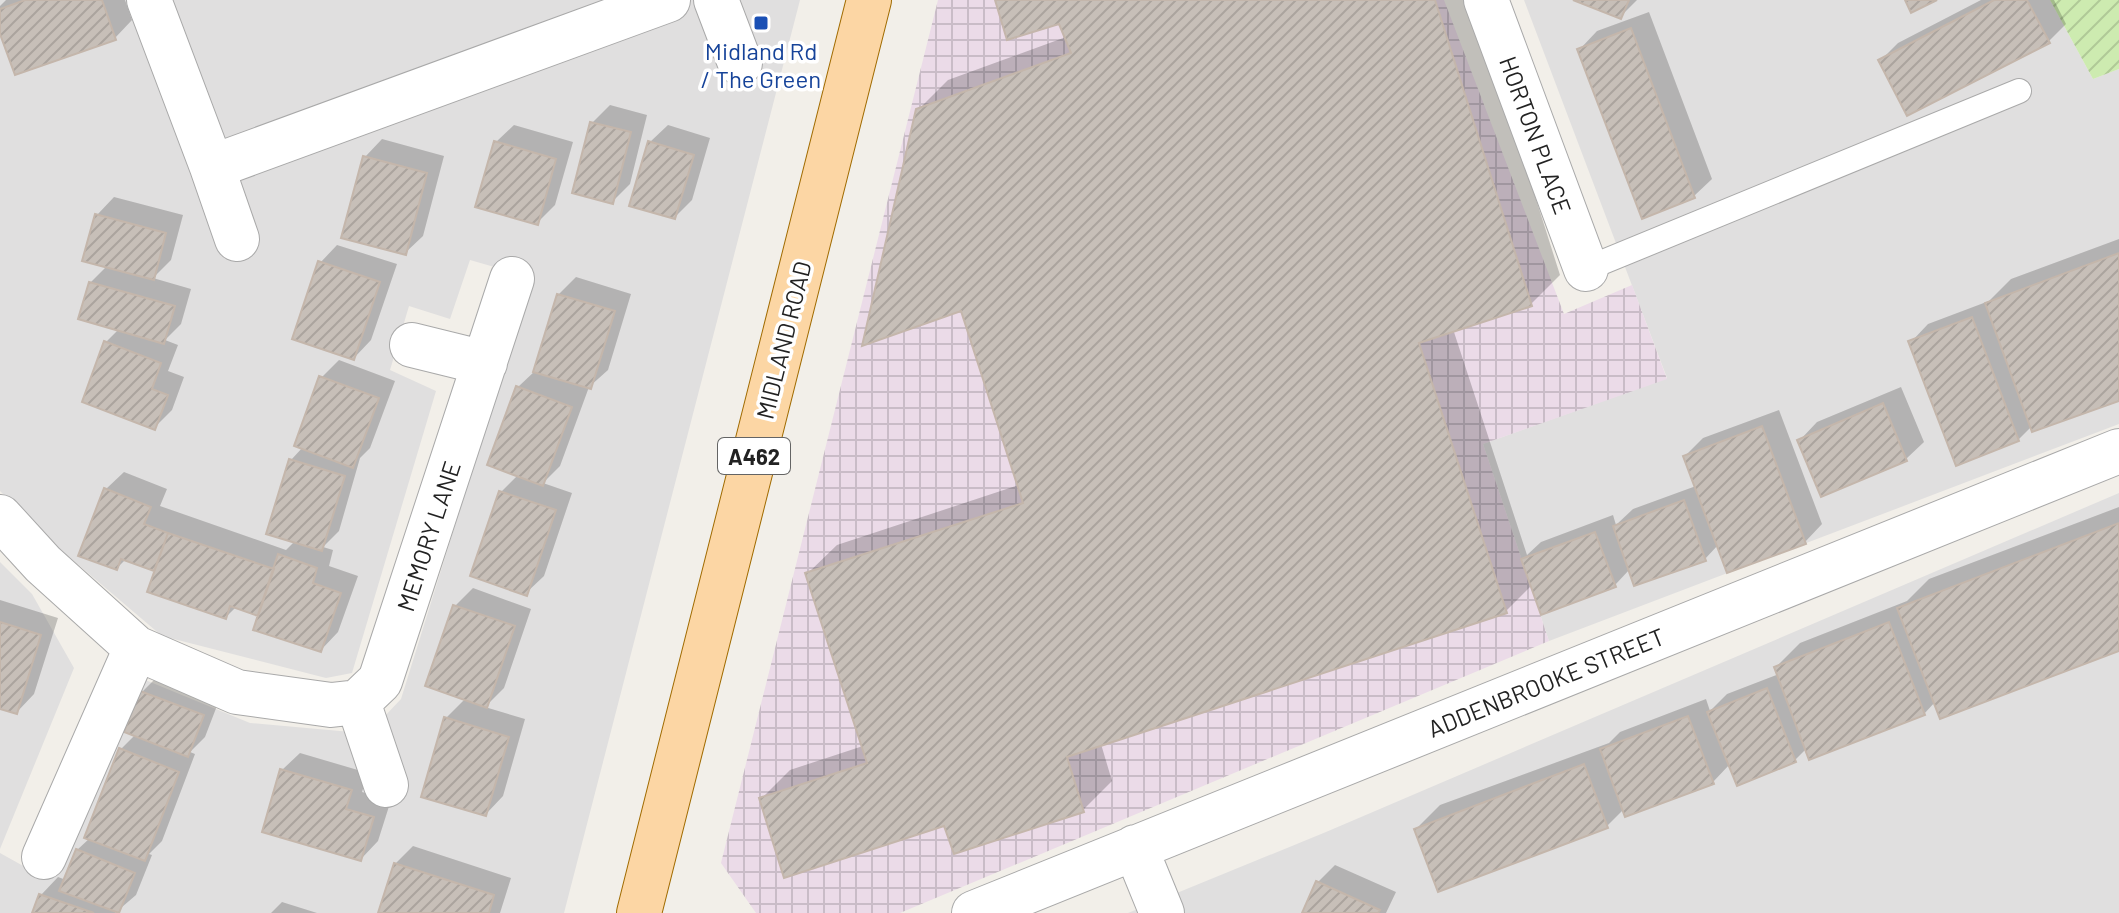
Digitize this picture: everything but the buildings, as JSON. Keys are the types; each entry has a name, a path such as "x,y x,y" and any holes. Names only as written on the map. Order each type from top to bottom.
{"main road":[{"name":"MIDLAND ROAD","path":"639,913 869,0"}],"street":[{"path":"149,0 237,239"},
{"path":"212,167 668,0"},
{"path":"716,0 740,63"},
{"name":"HORTON PLACE","path":"1486,0 1586,269"},
{"name":"MEMORY LANE","path":"358,702 380,681 512,279"},
{"path":"412,345 485,363"},
{"name":"ADDENBROOKE STREET","path":"974,913 2119,451"},
{"path":"0,517 43,564 136,648 237,692 331,705 358,702 386,785"},
{"path":"44,857 136,648"},
{"path":"1135,847 1162,913"}],"lane":[{"path":"1586,269 2019,91"}],"shaded area":[{"path":"0,0 800,0 564,913 0,913 0,853 43,877 138,677 250,723 351,732 383,718 401,699 532,278 470,260 450,319 409,306 390,370 436,391 352,673 326,678 162,636 48,539 0,491"},
{"path":"938,0 1444,0 1564,314 1632,285 1667,379 1483,444 1549,641 900,913 756,913 721,863"},
{"path":"1524,0 2050,0 2093,79 2119,69 2119,424 1549,641 1483,444 1667,378"},
{"path":"2119,493 2119,913 1128,913 1326,832"},
{"path":"0,562 32,594 74,668 0,849"}],"green space":[{"path":"2050,0 2119,0 2119,69 2093,79"}],"place":[{"name":"Midland Rd / The Green","path":"761,23"}]}
